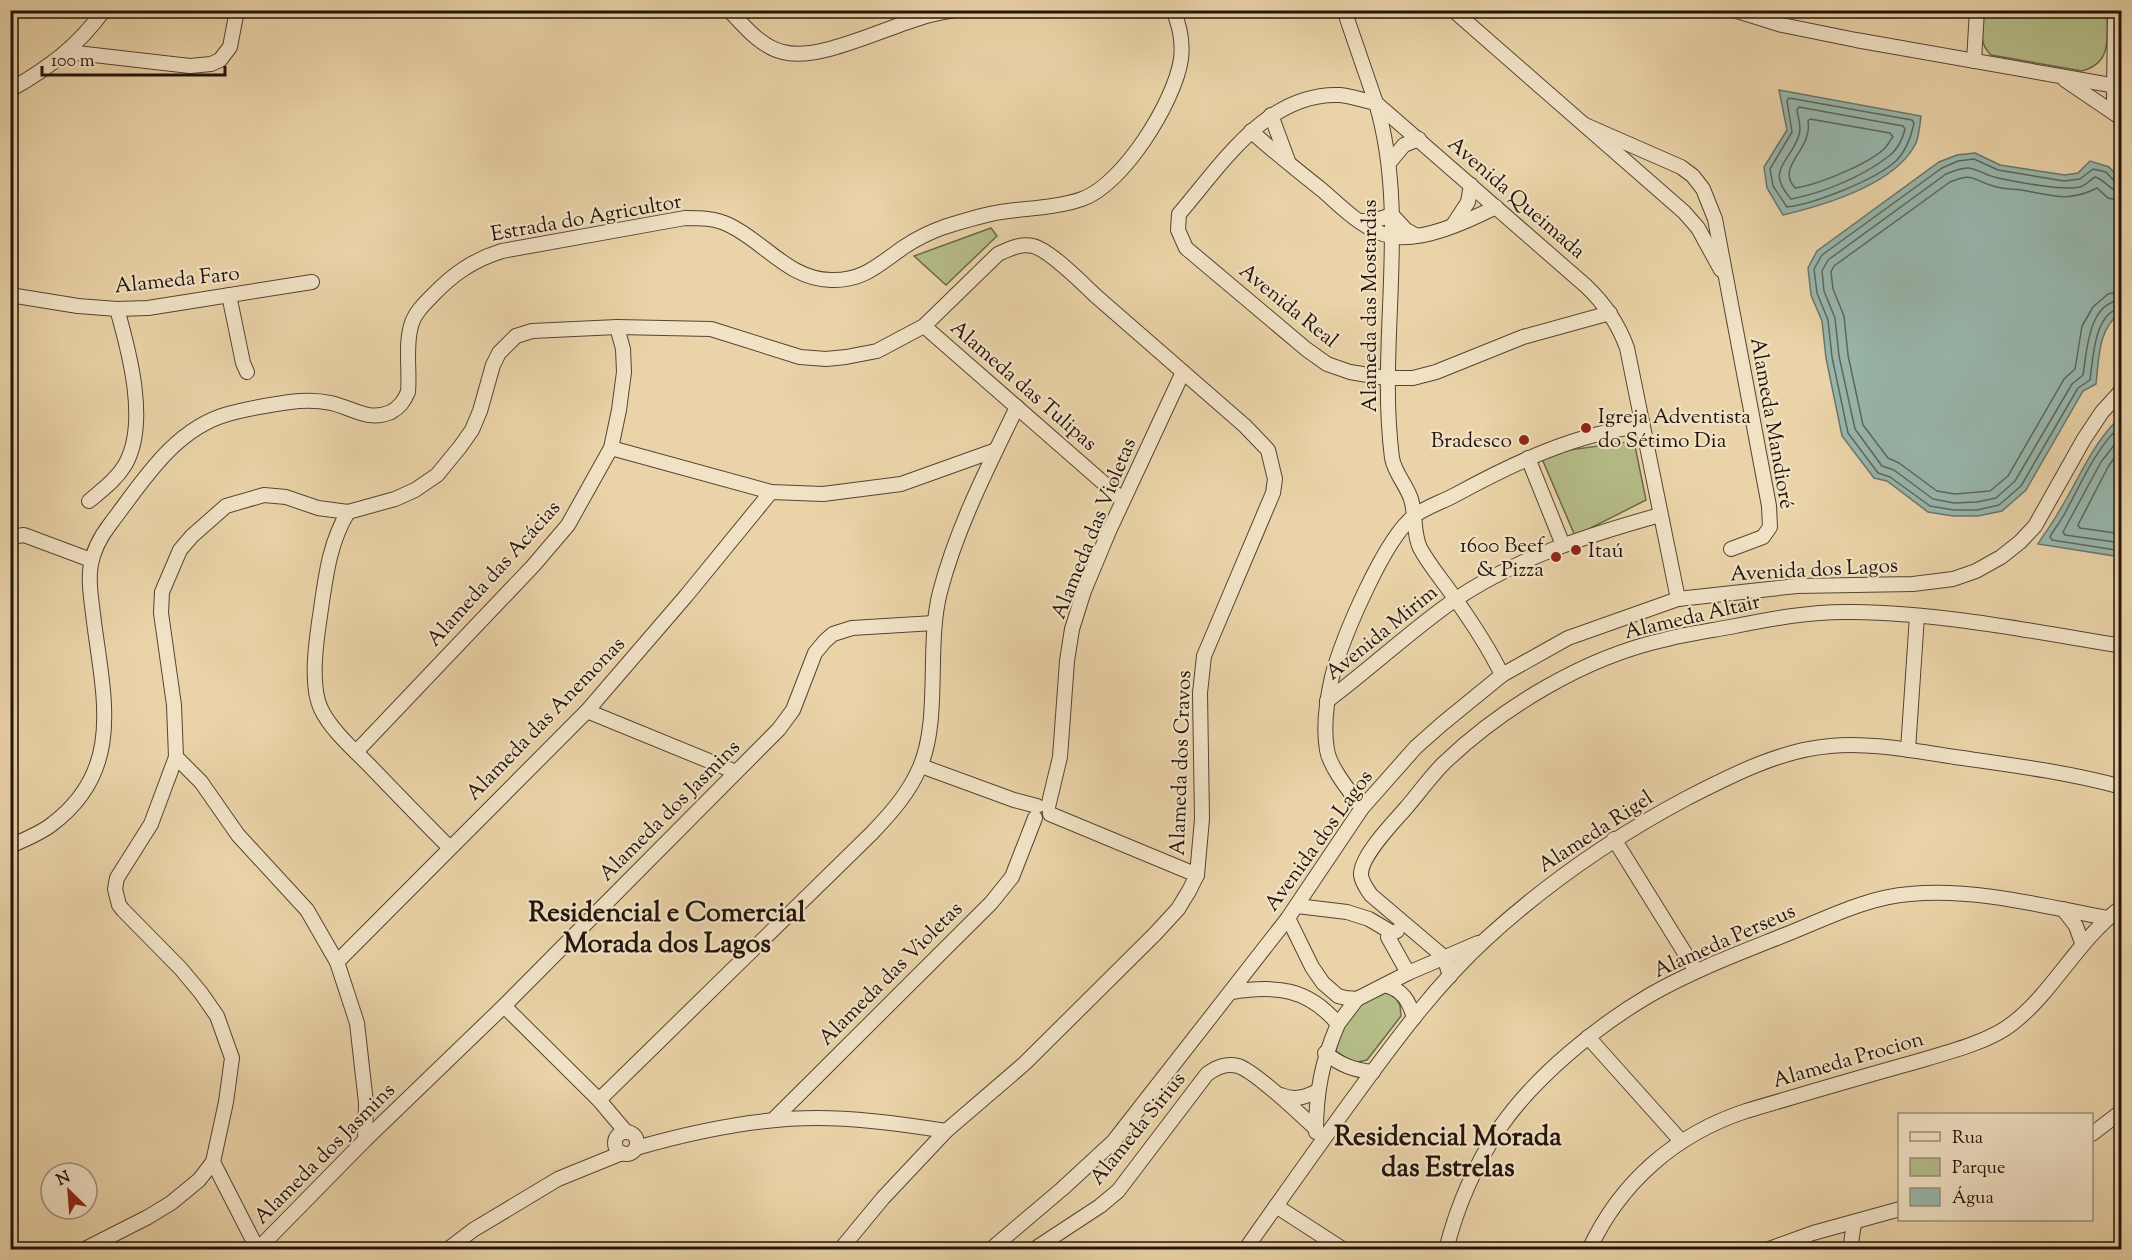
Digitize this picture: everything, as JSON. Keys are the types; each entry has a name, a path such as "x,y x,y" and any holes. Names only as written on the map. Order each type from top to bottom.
{"street":[{"path":"10,90 68,52 104,10"},
{"path":"68,52 190,66 212,64 220,60 230,47 237,10"},
{"path":"729,10 767,45 781,52 793,54 825,49 921,17 956,10"},
{"name":"Estrada do Agricultor","path":"10,846 50,826 67,811 82,793 95,770 103,746 105,703 90,588 91,560 108,527 159,461 176,443 226,414 292,401 308,400 331,403 368,416 384,414 400,406 408,392 409,340 414,317 450,277 474,261 488,255 685,218 705,218 719,221 741,231 798,273 829,280 844,280 858,277 874,269 904,246 943,228 1000,212 1055,205 1090,196 1107,183 1128,161 1148,135 1171,94 1181,57 1180,31 1173,10"},
{"path":"1344,10 1376,103"},
{"name":"Alameda Mandioré","path":"1453,10 1679,207 1698,228 1726,280"},
{"path":"1734,10 1782,25 2118,86"},
{"path":"1974,61 1977,10"},
{"path":"2115,10 2118,86 2114,99 2120,118"},
{"path":"1342,95 1353,91 1361,78 1364,67"},
{"path":"2058,75 2120,118"},
{"name":"Avenida Real","path":"1376,103 1342,95 1321,96 1300,101 1271,115 1251,131 1179,213 1177,222 1186,248 1327,364 1350,372 1386,378 1421,376 1523,337 1610,313"},
{"name":"Avenida Queimada","path":"1376,103 1586,286 1621,329 1627,348 1678,599"},
{"name":"Alameda das Mostardas","path":"1376,103 1385,132 1392,215 1386,378 1393,460 1400,479 1411,498 1415,535 1420,548 1456,599 1502,675"},
{"path":"1271,115 1291,166"},
{"name":"Alameda Mandioré","path":"1586,125 1681,166 1703,189 1715,219 1769,506 1770,527 1763,537 1731,549"},
{"path":"1251,131 1359,221 1391,236 1417,236 1453,225 1496,207"},
{"path":"1389,163 1404,145 1419,139"},
{"path":"1632,166 1642,151"},
{"path":"1453,225 1468,202 1471,185"},
{"path":"1359,221 1373,221 1392,215 1406,230 1417,236"},
{"path":"1698,228 1715,219"},
{"name":"Alameda dos Cravos","path":"839,1249 946,1131 1024,1064 1155,934 1178,909 1190,891 1197,875 1203,819 1200,693 1204,656 1267,510 1275,479 1268,450 1245,426 1046,253 1034,246 1023,246 998,254 924,326"},
{"name":"Alameda Faro","path":"10,295 78,306 117,309 159,306 312,282"},
{"path":"229,295 243,363 247,372"},
{"path":"89,501 121,470 131,452 135,430 131,362 117,309"},
{"path":"83,1250 104,1245 171,1203 199,1180 213,1162 226,1102 232,1058 218,1016 181,969 123,910 119,905 115,889 117,878 151,824 176,757 174,705 161,613 162,592 180,550 192,536 226,506 264,495 286,497 318,508 348,512 395,500 415,490 437,475 472,430 493,365 500,353 516,336 532,331 617,327 711,329 800,357 826,359 877,351 924,326"},
{"name":"Alameda das Tulipas","path":"924,326 1123,500"},
{"name":"Alameda das Acácias","path":"356,752 525,575 568,525 611,448 624,372 623,348 617,327"},
{"name":"Alameda das Violetas","path":"773,1120 991,903 1012,877 1041,813 1047,786 1054,777 1060,757 1067,661 1072,629 1084,591 1123,500 1183,372"},
{"name":"Avenida dos Lagos","path":"990,1250 1113,1142 1297,906 1362,808 1416,747 1502,675 1568,638 1678,599 1797,586 1913,584 1953,579 1976,571 2001,557 2035,526 2102,412 2118,396"},
{"path":"599,1100 872,833 894,810 921,766 930,720 933,623 940,592 955,543 1017,407"},
{"path":"1362,808 1328,754 1327,701 1341,649 1391,542 1414,517 1528,458 1578,441 1625,428 1642,426"},
{"path":"611,448 771,492 823,494 901,484 996,450"},
{"path":"1528,458 1563,545"},
{"name":"Alameda das Anemonas","path":"337,962 449,847 587,711 686,596 771,492"},
{"path":"348,512 339,527 326,572 318,641 316,688 321,709 356,752 449,847"},
{"name":"Avenida Mirim","path":"1327,701 1352,683 1403,638 1456,599 1533,556 1603,530 1660,515"},
{"path":"10,537 24,535 91,560"},
{"name":"Alameda Altair","path":"1411,928 1371,895 1364,884 1361,874 1363,865 1377,843 1443,765 1478,733 1516,705 1575,673 1617,654 1662,640 1782,617 1850,612 1917,616 2018,629 2121,646"},
{"path":"1908,750 1917,616"},
{"name":"Alameda dos Jasmins","path":"258,1249 779,729 793,710 815,653 825,640 833,634 852,628 933,623"},
{"path":"587,711 736,772"},
{"name":"Alameda Rigel","path":"1245,1250 1336,1122 1414,1018 1485,939 1544,889 1614,839 1704,790 1760,765 1801,751 1829,746 1859,745 2033,768 2121,787"},
{"path":"176,757 201,782 238,835 307,910 337,962 357,1023 366,1103 365,1140"},
{"path":"921,766 1014,800 1018,807 1041,813 1060,824 1069,823 1197,875"},
{"path":"1614,839 1696,971"},
{"name":"Alameda Perseus","path":"1446,1250 1465,1192 1502,1126 1530,1093 1588,1037 1650,995 1696,971 1857,906 1886,897 1909,894 1942,893 1986,896 2107,918"},
{"path":"1297,906 1347,912 1369,919 1391,932 1411,928 1444,957 1450,976"},
{"name":"Alameda Procion","path":"1589,1250 1599,1228 1628,1188 1659,1157 1681,1141 1729,1116 1942,1054 1997,1034 2026,1012 2082,943 2121,907"},
{"path":"2063,909 2076,926 2082,943"},
{"path":"1288,918 1312,967 1323,983 1338,996 1357,999"},
{"path":"1391,932 1389,937 1408,973"},
{"path":"1317,1149 1318,1091 1325,1053 1338,1024 1357,999 1408,973 1485,939"},
{"path":"1385,985 1404,995 1414,1018"},
{"path":"1232,992 1259,987 1290,992 1311,999 1323,1007 1338,1024"},
{"path":"504,1006 599,1100 614,1119 625,1142"},
{"path":"1588,1037 1681,1141"},
{"path":"1325,1053 1356,1071 1373,1072"},
{"name":"Alameda Sirius","path":"1033,1250 1100,1206 1118,1191 1207,1074 1215,1067 1226,1065 1243,1068 1274,1091"},
{"path":"1274,1091 1300,1098 1318,1091"},
{"path":"1274,1091 1316,1123 1336,1122"},
{"path":"2093,1132 2121,1111"},
{"path":"447,1250 472,1230 558,1179 601,1161 625,1142 655,1143 698,1132 773,1120 818,1118 867,1121 946,1131"},
{"path":"213,1162 258,1249"},
{"path":"1276,1206 1344,1250"},
{"path":"1766,1250 1812,1233 1898,1209"},
{"path":"1850,1250 1854,1223"}],"green space":[{"path":"1983,11 2107,11 2107,39 2104,55 2099,62 2082,71 1991,55 1982,40"},
{"path":"991,228 997,236 946,285 914,256"},
{"path":"1634,441 1646,500 1575,536 1540,454"},
{"path":"1384,990 1393,993 1400,1005 1401,1016 1367,1060 1353,1063 1336,1051 1341,1030 1357,1007"}],"water":[{"path":"1779,90 1921,116 1916,143 1893,170 1858,191 1783,215 1767,188 1764,167 1787,130"},
{"path":"1975,153 2000,165 2065,175 2078,173 2090,161 2109,167 2121,180 2121,312 2113,319 2104,335 2099,354 2096,384 2083,391 2026,490 2002,511 1978,516 1953,516 1928,512 1887,481 1874,478 1842,436 1826,358 1822,321 1811,295 1808,268 1817,251 1939,162 1957,155"},
{"path":"2121,416 2121,557 2038,544 2093,451"}],"place":[{"name":"Igreja Adventista do Sétimo Dia","path":"1586,428"},
{"name":"Bradesco","path":"1524,440"},
{"name":"Itaú","path":"1576,550"},
{"name":"1600 Beef & Pizza","path":"1556,557"}],"district":[{"name":"Residencial e Comercial Morada dos Lagos","path":"667,928"},
{"name":"Residencial Morada das Estrelas","path":"1448,1152"}]}
